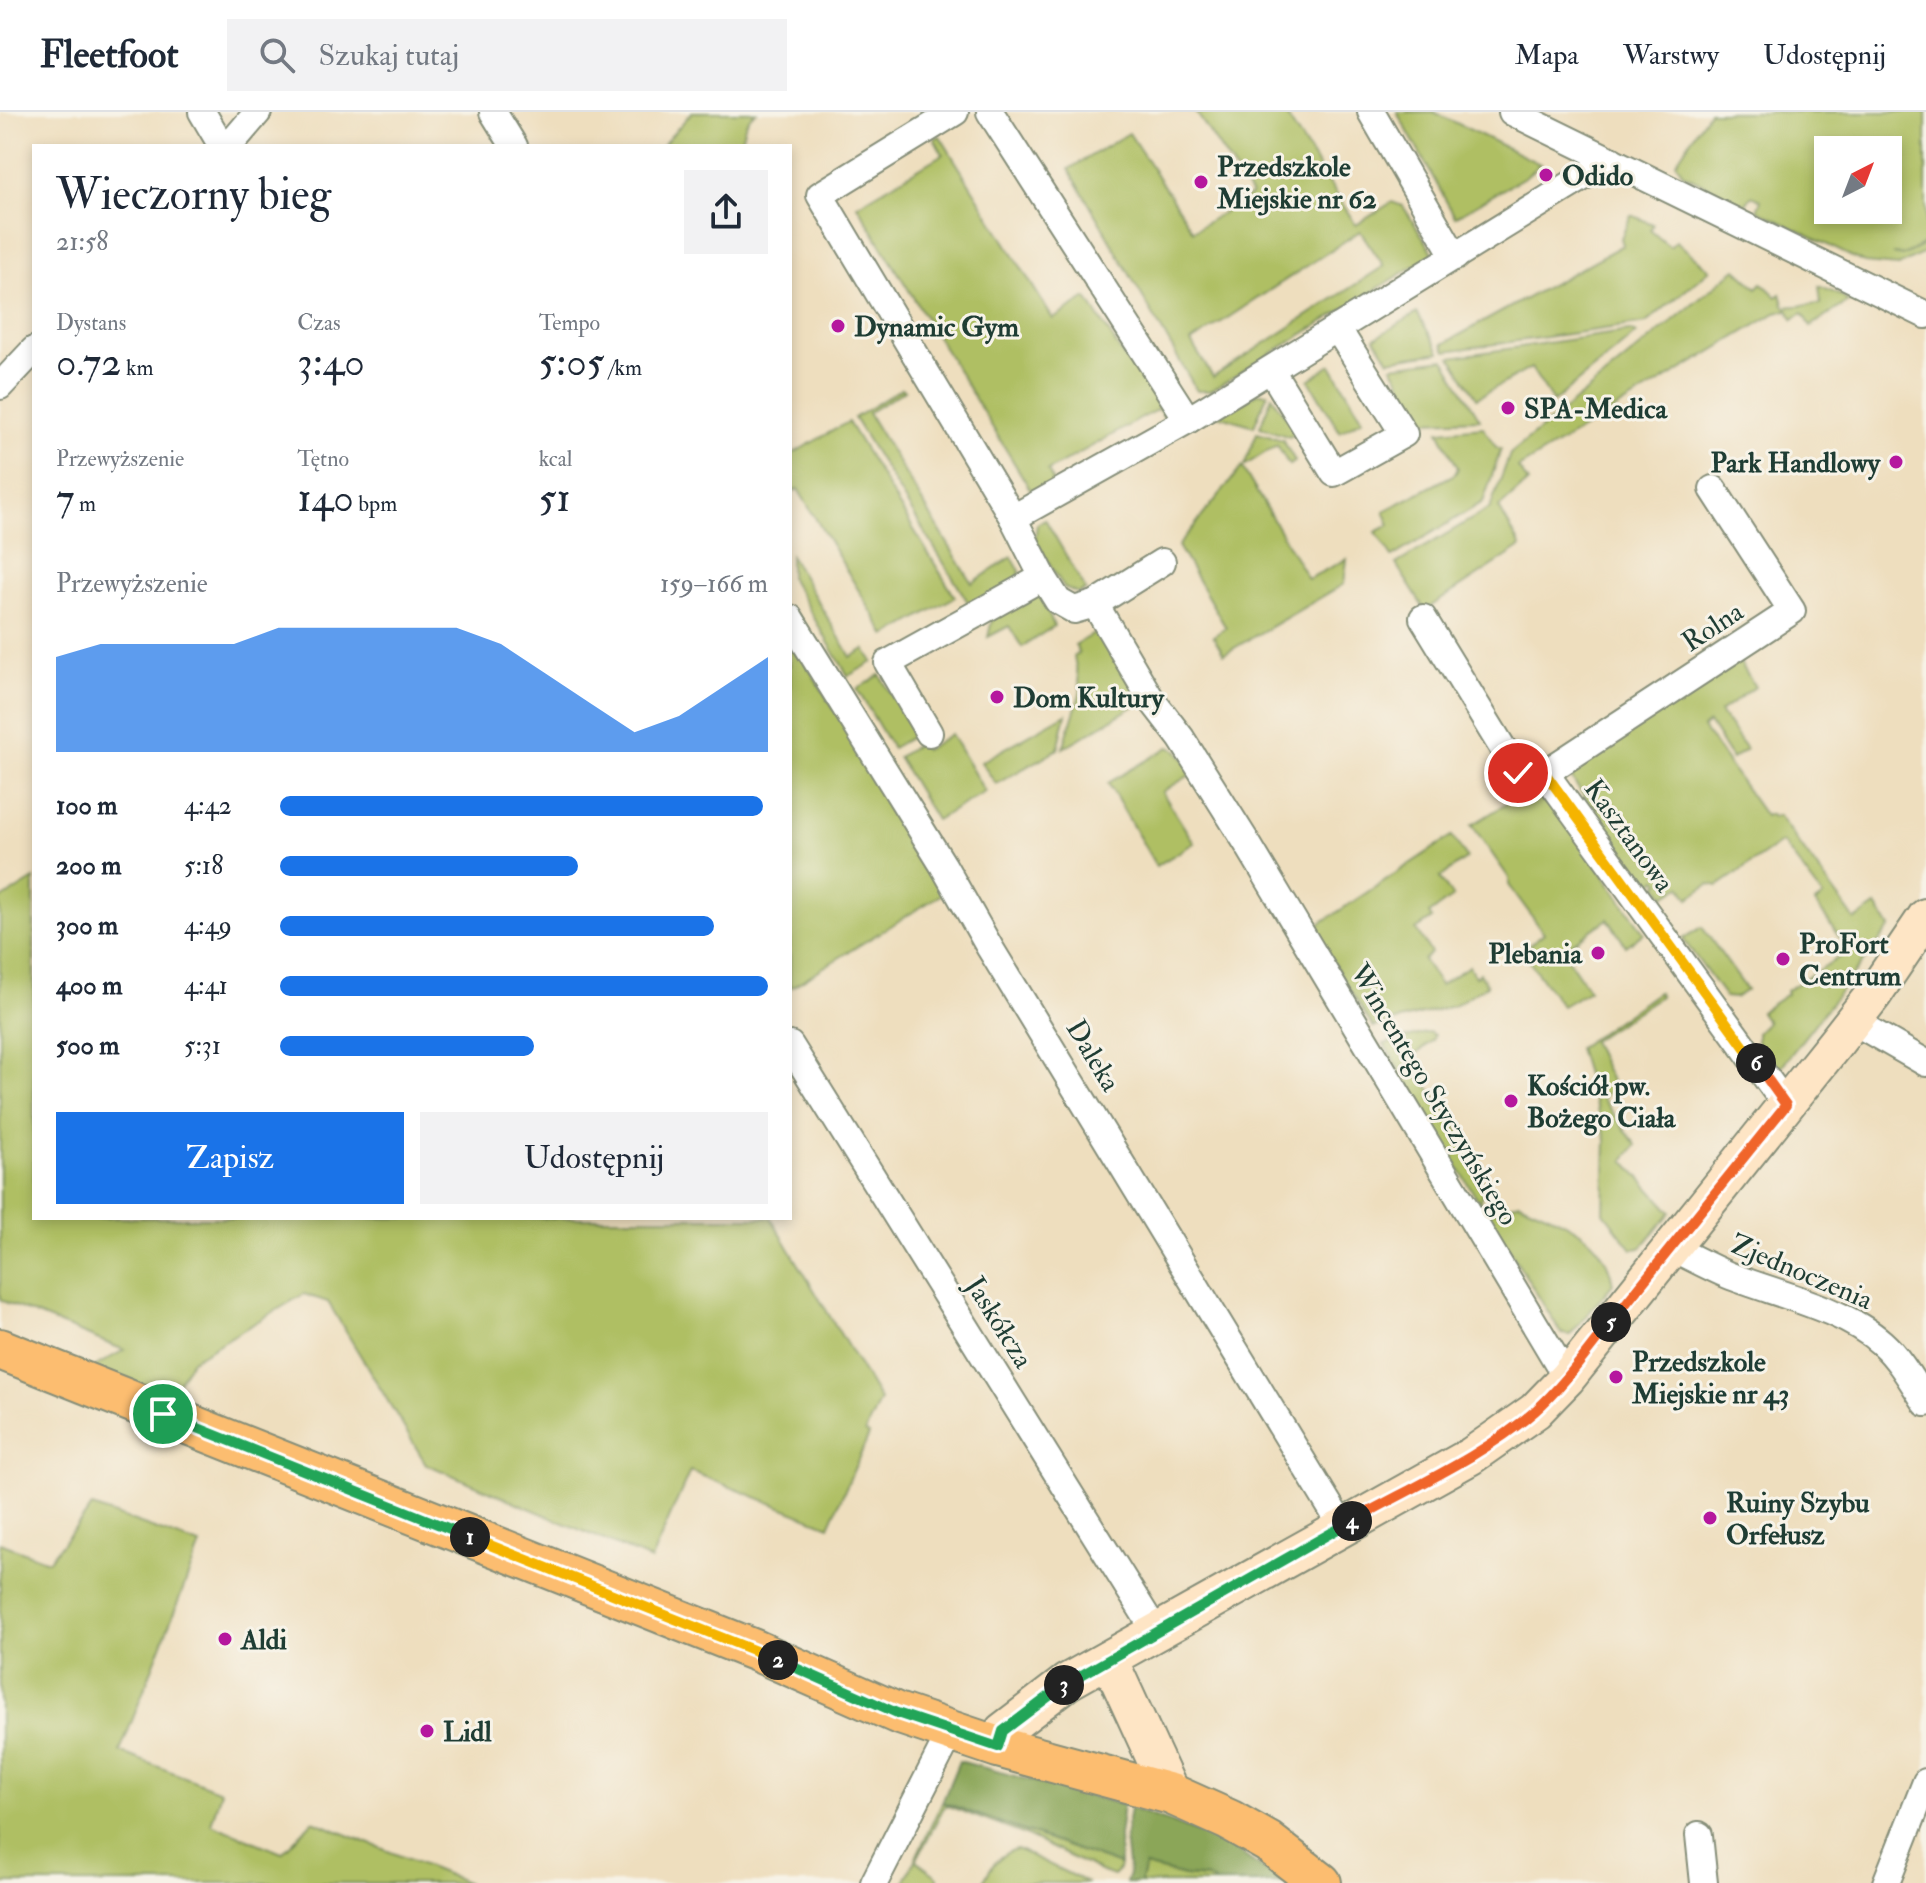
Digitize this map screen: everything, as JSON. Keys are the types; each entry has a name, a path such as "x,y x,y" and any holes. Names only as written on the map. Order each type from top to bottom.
{"main road":[{"path":"0,1349 717,1634 897,1713 998,1747 1171,1794 1229,1820 1268,1842 1321,1883"}],"street":[{"path":"202,112 221,144"},
{"path":"231,144 258,112"},
{"path":"493,112 513,144"},
{"path":"955,112 820,195 1013,518 1058,601 1074,610 1095,604 1162,562"},
{"path":"990,112 1188,420"},
{"path":"1371,112 1455,257"},
{"path":"1512,112 1926,315"},
{"path":"1013,518 1188,420 1611,160"},
{"path":"1271,370 1334,473 1404,434 1337,328"},
{"path":"0,386 32,352"},
{"name":"Rolna","path":"1545,773 1792,611 1713,489"},
{"path":"929,733 888,663 1043,577"},
{"name":"Wincentego Styczyńskiego","path":"1095,604 1151,699 1181,738 1247,843 1567,1378"},
{"name":"Kasztanowa","path":"1423,618 1518,773 1534,769 1545,773 1786,1105"},
{"name":"Daleka","path":"792,621 943,865 990,948 1342,1526"},
{"path":"998,1747 1003,1731 1067,1682 1471,1456 1535,1411 1567,1378 1853,1021 1926,917"},
{"path":"1853,1021 1926,1063"},
{"name":"Jaskółcza","path":"792,1048 1156,1632"},
{"name":"Zjednoczenia","path":"1672,1248 1726,1274 1833,1314 1862,1329 1881,1343 1898,1362 1926,1403"},
{"path":"1109,1659 1171,1794"},
{"path":"874,1883 951,1732"},
{"path":"1886,1883 1926,1782"},
{"path":"1699,1835 1704,1883"}],"green space":[{"path":"692,112 756,112 746,123 740,144 664,144"},
{"path":"1196,112 1284,112 1356,225 1392,202 1403,206 1434,254 1210,391 1197,391 1069,169 1129,133 1193,231 1251,195","holes":["1360,231 1384,266 1213,377 1191,342"]},
{"path":"1397,112 1434,112 1540,164 1526,176 1455,217"},
{"path":"1709,112 1926,112 1926,243 1903,255 1893,254 1902,256 1926,244 1926,252 1898,266 1864,263 1757,210 1761,200 1752,196 1745,205 1683,174 1676,162"},
{"path":"940,136 1053,319 1087,298 1128,363 1152,372 1170,407 1165,419 1158,409 1048,471 1054,483 1033,494 857,205 943,154 934,138"},
{"path":"1631,215 1653,224 1650,230 1670,247 1676,241 1710,270 1646,323 1446,351 1443,344 1623,245 1621,238"},
{"path":"1736,269 1757,288 1762,283 1777,297 1781,294 1785,307 1821,304 1819,286 1848,302 1811,326 1803,313 1793,319 1788,310 1776,313 1518,468 1528,482 1499,508 1521,547 1425,610 1396,564 1490,508 1510,454"},
{"path":"1417,313 1440,352 1389,360 1375,338"},
{"path":"1630,331 1636,334 1553,402 1531,368 1477,398 1451,357"},
{"path":"1444,359 1480,419 1423,421 1392,366"},
{"path":"1331,365 1363,419 1340,432 1309,380"},
{"path":"902,388 905,390 868,413 972,583 1012,557 1020,571 1018,579 971,607 854,418"},
{"path":"1258,393 1268,393 1254,426 1218,415"},
{"path":"1272,396 1297,433 1289,437 1260,427"},
{"path":"848,422 955,597 886,636 798,489 792,492 792,454"},
{"path":"1483,427 1496,447 1501,449 1483,502 1392,557 1376,532 1390,525 1384,511 1455,474 1458,468 1439,431"},
{"path":"1257,433 1283,440 1295,461 1289,465 1277,445 1244,466"},
{"path":"1242,467 1308,579 1347,559 1344,584 1224,654 1213,636 1226,628 1178,546"},
{"path":"1045,519 1086,590 1078,594 1064,588 1035,539 1037,524"},
{"path":"792,558 851,657 865,649 873,662 848,676 792,580"},
{"path":"1029,592 1041,596 1054,626 1022,647 1009,626 988,637 994,611"},
{"path":"1100,630 1143,701 1063,748 1081,691 1074,657 1079,653 1075,645"},
{"path":"792,641 947,891 792,987"},
{"path":"1739,661 1755,687 1720,712 1746,749 1732,759 1709,723 1703,728 1765,816 1770,814 1772,818 1778,815 1855,920 1876,906 1890,927 1781,1067 1776,1067 1757,1042 1757,1032 1767,1022 1760,1012 1787,994 1786,991 1849,951 1815,903 1823,897 1782,842 1718,886 1709,884 1689,898 1681,886 1665,896 1657,885 1660,883 1657,879 1652,884 1666,906 1662,909 1565,769"},
{"path":"880,675 915,735 892,748 857,689"},
{"path":"1066,714 1058,749 996,784 981,762"},
{"path":"951,734 985,792 936,820 898,757 920,743 925,750"},
{"path":"1169,747 1177,750 1195,772 1162,792 1194,843 1156,866 1108,783"},
{"path":"1535,786 1545,790 1644,933 1626,946 1608,919 1562,950 1589,990 1562,1006 1526,957 1529,945 1544,933 1509,885 1509,878 1472,825"},
{"path":"1452,836 1467,858 1440,878 1453,897 1429,914 1432,919 1416,930 1431,953 1423,960 1440,985 1469,966 1475,977 1480,973 1487,985 1453,1006 1373,1027 1312,929"},
{"path":"32,880 32,1220 772,1220 880,1400 865,1432 869,1435 829,1526 690,1471 651,1560 426,1464 328,1302 304,1294 192,1360 163,1414 73,1379 124,1350 0,1300 0,900"},
{"path":"1702,927 1747,990 1735,998 1725,997 1683,939"},
{"path":"1658,992 1660,996 1592,1041 1614,1087 1602,1098 1636,1145 1624,1160 1671,1212 1641,1248 1632,1249 1604,1213 1606,1139 1578,1048"},
{"path":"1429,1032 1434,1035 1433,1040 1410,1060 1459,1131 1484,1184 1480,1204 1384,1044"},
{"path":"1519,1202 1565,1223 1591,1240 1608,1266 1613,1284 1570,1335 1562,1334 1487,1214"},
{"path":"92,1507 200,1545 120,1752 221,1791 211,1824 282,1853 313,1821 468,1883 0,1883 0,1543 48,1561"},
{"path":"959,1761 1123,1805 1119,1836 1120,1865 942,1802"},
{"path":"942,1802 1120,1865 1119,1870 1113,1876 1023,1834 945,1805 916,1861 938,1877 938,1883 904,1883"},
{"path":"1130,1808 1214,1838 1283,1883 1216,1883 1208,1878 1184,1876 1145,1866 1140,1883 1126,1883 1129,1874 1125,1838"},
{"path":"1017,1849 1088,1883 983,1883 996,1862"},
{"path":"1145,1866 1184,1876 1208,1878 1216,1883 1140,1883"}],"place":[{"name":"Odido","path":"1546,175"},
{"name":"Przedszkole Miejskie nr 62","path":"1201,182"},
{"name":"Dynamic Gym","path":"838,326"},
{"name":"SPA-Medica","path":"1508,408"},
{"name":"Park Handlowy","path":"1896,462"},
{"name":"Dom Kultury","path":"997,697"},
{"name":"Plebania","path":"1598,953"},
{"name":"ProFort Centrum","path":"1783,959"},
{"name":"Kościół pw. Bożego Ciała","path":"1511,1101"},
{"name":"Przedszkole Miejskie nr 43","path":"1616,1377"},
{"name":"Ruiny Szybu Orfełusz","path":"1710,1518"},
{"name":"Aldi","path":"225,1639"},
{"name":"Lidl","path":"427,1731"}],"route":[{"path":"163,1414 757,1651 897,1713 998,1747 1003,1731 1067,1682 1471,1456 1535,1411 1567,1378 1786,1105 1545,773 1534,769 1518,773"}]}
